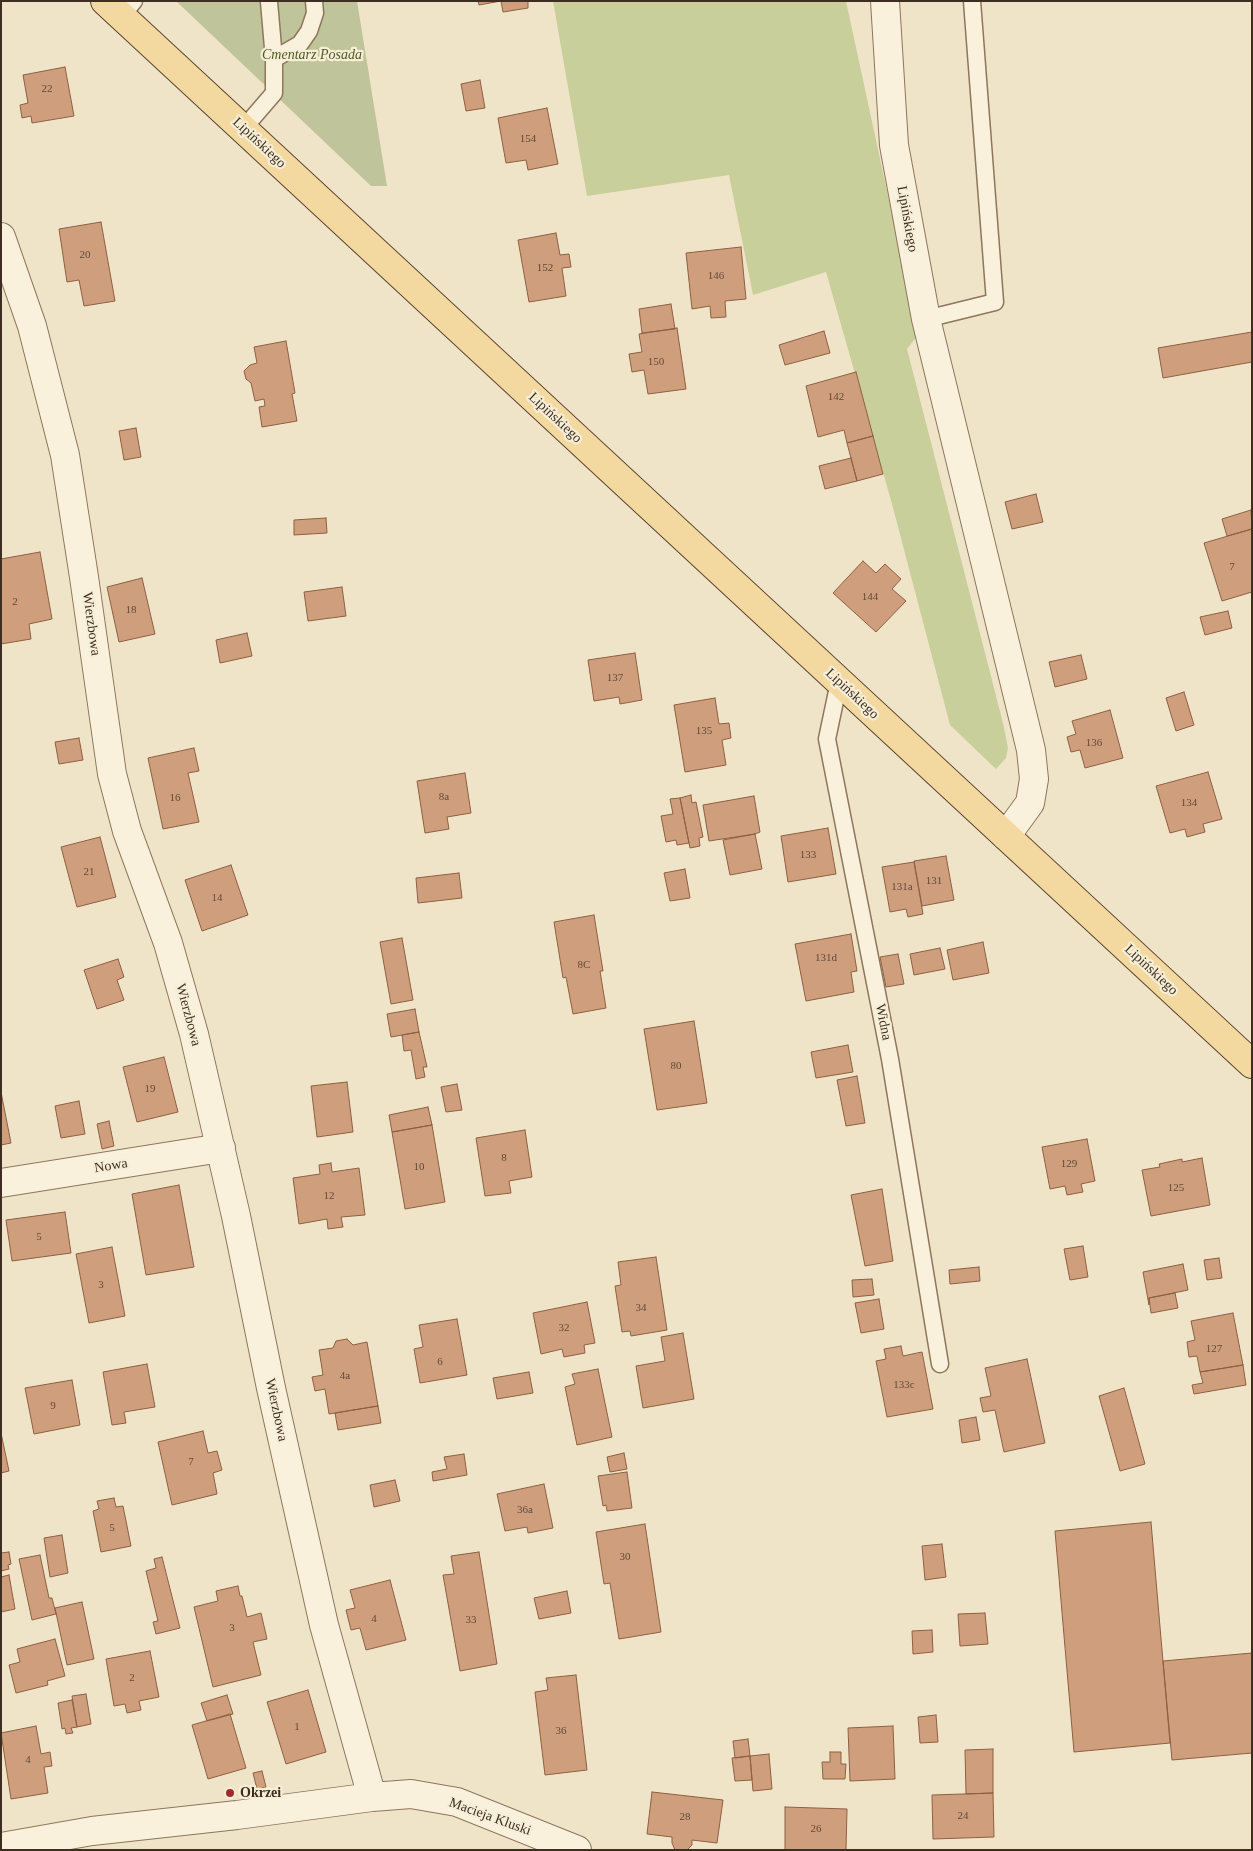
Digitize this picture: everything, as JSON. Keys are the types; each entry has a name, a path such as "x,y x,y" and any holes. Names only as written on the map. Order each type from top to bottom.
{"main road":[{"name":"Lipińskiego","path":"120,6 243,128 1252,1064"}],"street":[{"name":"Lipińskiego","path":"885,1 894,145 926,319 1031,750 1034,779 1030,803 1006,836"},
{"name":"Wierzbowa","path":"1,237 32,326 65,455 112,774 127,831 168,942 194,1034 221,1148 271,1388 324,1625 372,1797"},
{"name":"Nowa","path":"1,1184 221,1148"},
{"name":"Macieja Kluski","path":"372,1797 411,1794 457,1802 577,1850"},
{"path":"1,1847 92,1831 237,1815 372,1797"}],"lane":[{"path":"274,59 300,44 309,31 315,13 314,1"},
{"path":"926,319 995,302 972,1"},
{"path":"243,128 274,93 274,59 269,2"},
{"name":"Widna","path":"840,682 827,739 890,1059 940,1364"}],"green space":[{"name":"Cmentarz Posada","path":"176,1 357,1 387,186 371,186"},
{"path":"553,1 846,1 918,335 907,349 1008,748 1006,758 996,769 950,725 892,504 826,272 753,295 729,175 587,196"}],"building":[{"path":"478,1 501,1 479,5"},
{"path":"501,1 528,1 528,8 503,12"},
{"path":"65,67 74,116 32,123 31,116 22,118 20,105 28,103 23,75"},
{"path":"480,80 485,108 466,111 461,84"},
{"path":"547,108 558,164 528,170 526,160 506,163 498,118"},
{"path":"101,222 115,301 84,306 79,280 67,282 59,229"},
{"path":"556,233 560,255 569,254 571,267 562,268 566,296 529,302 518,240"},
{"path":"741,247 746,299 725,301 726,317 711,318 710,306 692,309 686,253"},
{"path":"671,304 675,329 642,333 639,309"},
{"path":"677,328 686,389 648,394 644,370 632,372 629,354 642,352 639,334"},
{"path":"824,331 830,353 785,365 779,345"},
{"path":"1252,332 1252,362 1163,378 1158,348"},
{"path":"286,341 295,393 292,394 297,421 262,427 259,407 265,406 264,399 255,401 251,383 246,379 244,371 250,365 257,363 254,347"},
{"path":"856,372 873,436 847,443 844,430 818,437 806,386"},
{"path":"136,428 141,457 124,460 119,431"},
{"path":"873,436 883,474 857,481 847,443"},
{"path":"851,458 857,481 825,489 819,466"},
{"path":"1036,494 1043,522 1012,529 1005,502"},
{"path":"1251,510 1252,529 1227,536 1222,519"},
{"path":"326,518 327,533 294,535 294,520"},
{"path":"1252,529 1252,592 1222,601 1204,543"},
{"path":"40,552 52,619 29,624 31,639 1,644 1,559"},
{"path":"863,561 876,573 885,564 901,579 892,589 906,601 876,632 833,593"},
{"path":"142,578 155,634 119,642 107,587"},
{"path":"342,587 346,616 308,621 304,592"},
{"path":"1228,611 1232,628 1205,635 1200,617"},
{"path":"247,633 252,656 220,663 216,640"},
{"path":"635,653 642,700 620,704 619,697 594,701 588,660"},
{"path":"1081,655 1087,679 1055,687 1049,662"},
{"path":"1184,692 1194,725 1176,731 1166,698"},
{"path":"715,698 719,724 729,723 731,738 722,740 726,765 685,772 674,705"},
{"path":"1110,710 1123,758 1085,768 1080,750 1071,752 1067,737 1076,734 1072,721"},
{"path":"79,738 83,760 59,764 55,742"},
{"path":"194,748 199,771 188,773 199,822 163,829 148,758"},
{"path":"1208,772 1222,819 1203,824 1205,832 1187,837 1185,829 1170,833 1156,786"},
{"path":"465,773 471,813 447,817 449,829 425,833 417,781"},
{"path":"691,795 692,803 696,802 703,837 699,838 700,846 690,848 680,798"},
{"path":"754,796 760,832 709,841 703,805"},
{"path":"680,798 689,843 677,845 676,840 666,842 661,816 673,814 670,799"},
{"path":"828,828 836,874 788,882 781,836"},
{"path":"755,834 762,869 730,875 723,840"},
{"path":"100,837 116,897 77,907 61,847"},
{"path":"946,856 954,900 922,906 914,861"},
{"path":"914,862 923,914 908,917 906,909 890,912 882,867"},
{"path":"231,865 248,915 202,931 185,880"},
{"path":"685,869 690,898 670,901 664,873"},
{"path":"459,873 462,898 418,903 416,878"},
{"path":"594,915 603,971 600,971 606,1008 573,1014 566,977 563,978 554,922"},
{"path":"851,934 857,971 851,972 854,992 806,1001 795,944"},
{"path":"402,938 413,1000 391,1004 380,942"},
{"path":"983,942 989,973 953,980 947,950"},
{"path":"940,948 945,969 914,975 910,954"},
{"path":"898,954 904,984 886,987 880,957"},
{"path":"118,959 124,977 117,980 124,1000 97,1009 84,970"},
{"path":"415,1009 419,1032 391,1037 387,1014"},
{"path":"694,1021 707,1103 657,1110 644,1029"},
{"path":"419,1032 427,1067 423,1067 425,1077 416,1079 411,1050 404,1051 402,1035"},
{"path":"848,1045 853,1072 816,1078 811,1052"},
{"path":"164,1057 178,1112 137,1122 123,1067"},
{"path":"857,1076 865,1123 846,1126 837,1080"},
{"path":"347,1082 353,1132 317,1137 311,1086"},
{"path":"457,1084 462,1110 446,1112 441,1087"},
{"path":"1,1092 11,1143 1,1145"},
{"path":"79,1101 85,1134 61,1138 55,1106"},
{"path":"428,1107 432,1125 392,1132 389,1115"},
{"path":"109,1121 114,1146 102,1149 97,1124"},
{"path":"432,1125 445,1202 405,1209 392,1132"},
{"path":"525,1130 532,1177 509,1181 511,1193 485,1196 476,1138"},
{"path":"1087,1139 1095,1181 1081,1184 1083,1192 1067,1195 1065,1186 1050,1189 1042,1147"},
{"path":"1202,1158 1210,1205 1151,1216 1142,1170 1160,1167 1159,1164 1182,1159 1182,1162"},
{"path":"331,1163 332,1172 359,1168 365,1215 341,1217 343,1227 328,1229 327,1219 299,1224 293,1178 320,1174 319,1165"},
{"path":"179,1185 194,1267 146,1275 132,1194"},
{"path":"882,1189 893,1261 865,1266 851,1195"},
{"path":"65,1212 71,1253 12,1261 6,1220"},
{"path":"1083,1246 1088,1277 1070,1280 1064,1249"},
{"path":"112,1247 125,1316 89,1323 76,1254"},
{"path":"656,1257 667,1330 631,1336 630,1331 622,1332 615,1286 621,1285 618,1262"},
{"path":"1219,1258 1222,1278 1207,1280 1204,1260"},
{"path":"1183,1264 1188,1290 1149,1298 1149,1305 1143,1272"},
{"path":"979,1267 980,1281 950,1284 949,1270"},
{"path":"872,1279 874,1295 853,1297 852,1280"},
{"path":"1175,1293 1178,1308 1151,1313 1149,1298"},
{"path":"879,1299 884,1329 861,1333 855,1303"},
{"path":"587,1302 595,1343 584,1345 585,1353 564,1357 562,1349 541,1354 533,1313"},
{"path":"1233,1313 1243,1365 1200,1372 1197,1356 1189,1357 1187,1342 1195,1340 1191,1321"},
{"path":"457,1319 467,1375 420,1383 414,1349 423,1347 419,1325"},
{"path":"683,1333 694,1399 643,1408 636,1366 665,1361 661,1337"},
{"path":"347,1339 353,1345 367,1342 378,1406 329,1414 325,1389 315,1391 312,1377 323,1375 319,1350 333,1348 336,1341"},
{"path":"901,1346 903,1356 922,1352 933,1409 887,1417 876,1361 886,1359 884,1349"},
{"path":"1027,1359 1045,1443 1004,1452 995,1410 983,1412 980,1398 991,1396 985,1368"},
{"path":"147,1364 155,1407 124,1412 126,1423 112,1425 103,1372"},
{"path":"1243,1365 1246,1385 1194,1394 1192,1385 1203,1383 1200,1372"},
{"path":"598,1369 612,1437 577,1445 565,1387 575,1384 572,1374"},
{"path":"529,1372 533,1393 497,1399 493,1378"},
{"path":"72,1380 80,1425 34,1434 25,1388"},
{"path":"1124,1388 1145,1464 1120,1471 1099,1396"},
{"path":"378,1406 381,1423 338,1430 335,1413"},
{"path":"976,1417 980,1440 962,1443 959,1420"},
{"path":"203,1431 208,1453 217,1451 222,1470 213,1473 217,1494 172,1505 158,1442"},
{"path":"1,1433 9,1471 1,1473"},
{"path":"624,1453 627,1469 610,1472 607,1457"},
{"path":"464,1454 467,1475 433,1481 432,1472 447,1469 444,1457"},
{"path":"627,1472 632,1508 607,1511 606,1505 603,1506 598,1476"},
{"path":"395,1480 400,1501 374,1507 370,1485"},
{"path":"544,1484 553,1528 528,1533 527,1527 505,1531 497,1494"},
{"path":"114,1498 116,1507 123,1506 131,1546 101,1552 93,1511 99,1509 97,1501"},
{"path":"1151,1522 1170,1743 1074,1752 1055,1531"},
{"path":"645,1524 661,1632 619,1639 610,1583 604,1584 596,1532"},
{"path":"62,1535 68,1573 50,1577 44,1538"},
{"path":"942,1544 946,1577 925,1580 922,1546"},
{"path":"9,1552 11,1564 8,1565 9,1569 1,1571 1,1553"},
{"path":"479,1552 497,1664 460,1671 443,1575 454,1574 451,1556"},
{"path":"40,1555 49,1598 52,1598 56,1614 32,1620 19,1559"},
{"path":"162,1557 180,1628 156,1634 153,1622 158,1621 146,1571 156,1568 154,1559"},
{"path":"9,1575 15,1609 1,1612 1,1577"},
{"path":"390,1580 406,1640 366,1650 360,1628 351,1630 346,1610 355,1608 350,1590"},
{"path":"238,1586 247,1617 261,1613 267,1639 253,1642 261,1675 213,1687 194,1607 218,1601 216,1591"},
{"path":"567,1591 571,1613 539,1619 534,1598"},
{"path":"82,1602 94,1659 67,1665 55,1608"},
{"path":"985,1613 988,1644 960,1646 958,1614"},
{"path":"932,1630 933,1652 913,1654 912,1631"},
{"path":"55,1639 65,1676 47,1681 48,1685 16,1693 9,1665 20,1662 17,1649"},
{"path":"150,1651 159,1697 139,1701 141,1710 127,1713 125,1704 114,1706 106,1659"},
{"path":"1252,1653 1252,1753 1172,1760 1163,1661"},
{"path":"576,1675 587,1770 545,1775 535,1692 548,1690 546,1678"},
{"path":"308,1690 326,1752 286,1764 267,1702"},
{"path":"86,1694 91,1724 77,1727 72,1696"},
{"path":"227,1695 233,1714 207,1721 201,1703"},
{"path":"72,1700 77,1727 71,1728 73,1733 66,1734 65,1728 62,1729 58,1703"},
{"path":"230,1714 246,1768 208,1779 192,1725"},
{"path":"936,1715 938,1742 920,1743 918,1717"},
{"path":"36,1726 41,1754 50,1752 52,1766 44,1767 48,1793 11,1799 1,1733"},
{"path":"893,1726 895,1779 850,1781 848,1728"},
{"path":"748,1739 750,1756 735,1758 733,1741"},
{"path":"993,1749 993,1793 966,1794 965,1750"},
{"path":"830,1752 841,1752 841,1764 846,1764 845,1779 823,1779 822,1762 830,1762"},
{"path":"769,1754 772,1789 753,1791 750,1756"},
{"path":"750,1756 752,1780 735,1781 732,1758"},
{"path":"262,1771 266,1787 257,1789 253,1773"},
{"path":"652,1792 723,1800 717,1843 692,1840 692,1845 687,1850 675,1850 672,1837 647,1834"},
{"path":"993,1793 994,1837 933,1839 932,1795"},
{"path":"785,1807 847,1809 846,1850 785,1850"}],"place":[{"name":"Okrzei","path":"230,1793"}]}
